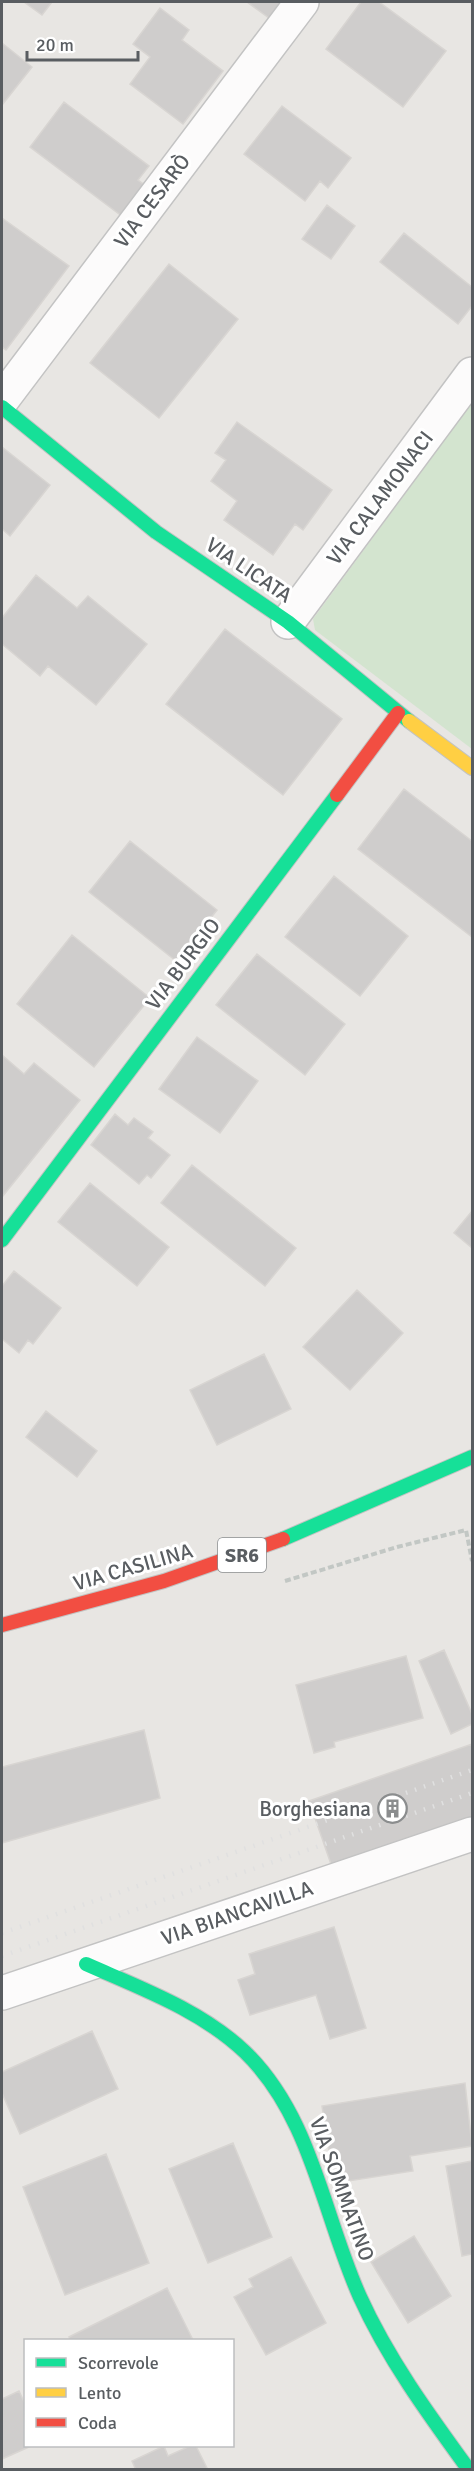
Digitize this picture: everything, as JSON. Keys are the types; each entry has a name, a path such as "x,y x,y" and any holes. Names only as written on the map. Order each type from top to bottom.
{"street":[{"name":"VIA CESARÒ","path":"2,400 302,2"},
{"name":"VIA CALAMONACI","path":"288,622 472,374"},
{"name":"VIA LICATA","path":"2,407 156,532 288,622 398,713 472,768"},
{"name":"VIA BURGIO","path":"2,1240 398,713"},
{"name":"VIA CASILINA","path":"2,1625 138,1589 224,1561 322,1523 472,1457"},
{"name":"VIA BIANCAVILLA","path":"2,1993 472,1834"},
{"name":"VIA SOMMATINO","path":"86,1964 162,1998 214,2027 246,2053 272,2082 304,2139 339,2248 381,2340 469,2469"}],"path":[{"path":"285,1581 397,1547 466,1530 472,1561"}],"green space":[{"path":"472,403 472,749 315,630 313,619"}],"building":[{"path":"24,2 52,2 42,15"},
{"path":"247,2 282,2 269,18"},
{"path":"361,2 379,2 446,51 403,107 326,49"},
{"path":"160,8 189,30 182,40 223,71 183,124 130,84 150,57 133,44"},
{"path":"2,43 32,67 2,105"},
{"path":"64,102 149,166 138,180 146,186 123,217 30,147"},
{"path":"282,106 351,158 328,188 320,181 305,201 244,154"},
{"path":"327,205 355,226 331,259 302,239"},
{"path":"2,218 69,266 6,350 2,347"},
{"path":"404,233 472,287 472,306 458,324 380,262"},
{"path":"169,264 238,319 159,418 90,363"},
{"path":"237,422 332,490 303,530 295,524 273,555 224,520 237,501 211,481 226,460 215,453"},
{"path":"2,447 50,485 10,536 2,529"},
{"path":"36,575 77,608 88,596 147,644 96,705 48,666 40,676 2,644 2,618"},
{"path":"225,629 342,719 283,795 166,704"},
{"path":"404,789 472,841 472,937 358,849"},
{"path":"130,841 217,910 176,961 89,892"},
{"path":"334,876 408,936 360,996 285,937"},
{"path":"72,935 150,998 94,1067 17,1004"},
{"path":"257,954 345,1024 305,1075 216,1005"},
{"path":"197,1037 258,1081 220,1133 159,1089"},
{"path":"2,1055 24,1074 34,1063 80,1100 2,1197"},
{"path":"115,1114 128,1125 134,1118 153,1132 148,1138 170,1155 151,1178 147,1175 139,1184 91,1145"},
{"path":"192,1165 296,1248 265,1286 161,1203"},
{"path":"90,1183 169,1247 137,1286 58,1222"},
{"path":"472,1211 472,1248 454,1233"},
{"path":"14,1271 61,1308 33,1344 28,1340 19,1353 2,1339 2,1286"},
{"path":"357,1290 403,1333 350,1390 303,1347"},
{"path":"264,1354 291,1409 217,1445 190,1390"},
{"path":"46,1411 97,1451 77,1477 26,1437"},
{"path":"444,1650 472,1714 472,1724 451,1734 419,1661"},
{"path":"406,1656 423,1718 334,1742 335,1747 314,1753 296,1685"},
{"path":"144,1730 160,1798 2,1843 2,1767"},
{"name":"Borghesiana","path":"472,1744 472,1818 332,1867 309,1801"},
{"path":"334,1927 366,2028 330,2039 316,1995 250,2015 238,1980 255,1974 249,1954"},
{"path":"92,2031 118,2089 20,2134 2,2093 2,2072"},
{"path":"465,2083 472,2146 410,2156 413,2171 342,2182 339,2164 331,2165 322,2106"},
{"path":"233,2143 272,2237 208,2263 169,2169"},
{"path":"106,2154 149,2263 65,2295 23,2187"},
{"path":"472,2161 472,2254 462,2256 446,2166"},
{"path":"414,2236 451,2296 408,2323 371,2262"},
{"path":"291,2257 326,2323 266,2355 234,2297 253,2287 249,2279"},
{"path":"167,2288 192,2339 70,2339 69,2337"},
{"path":"19,2391 24,2402 24,2447 29,2447 2,2459 2,2399"},
{"path":"162,2447 164,2447 168,2456 188,2447 196,2447 208,2470 131,2470 135,2468 132,2461"}],"railway":[{"path":"2,1933 472,1770"},
{"path":"2,1956 472,1793"}],"traffic: fast":[{"path":"2,407 156,532 288,622 409,721"},
{"path":"2,1240 337,795"},
{"path":"283,1539 472,1457"},
{"path":"86,1964 190,2012 228,2037 268,2078 301,2136 347,2266 371,2320 410,2386 469,2470"}],"traffic: slow":[{"path":"409,721 472,768"}],"traffic: jam":[{"path":"337,795 398,713"},
{"path":"2,1625 164,1581 283,1539"}],"place":[{"name":"Borghesiana","path":"392,1809"}]}
